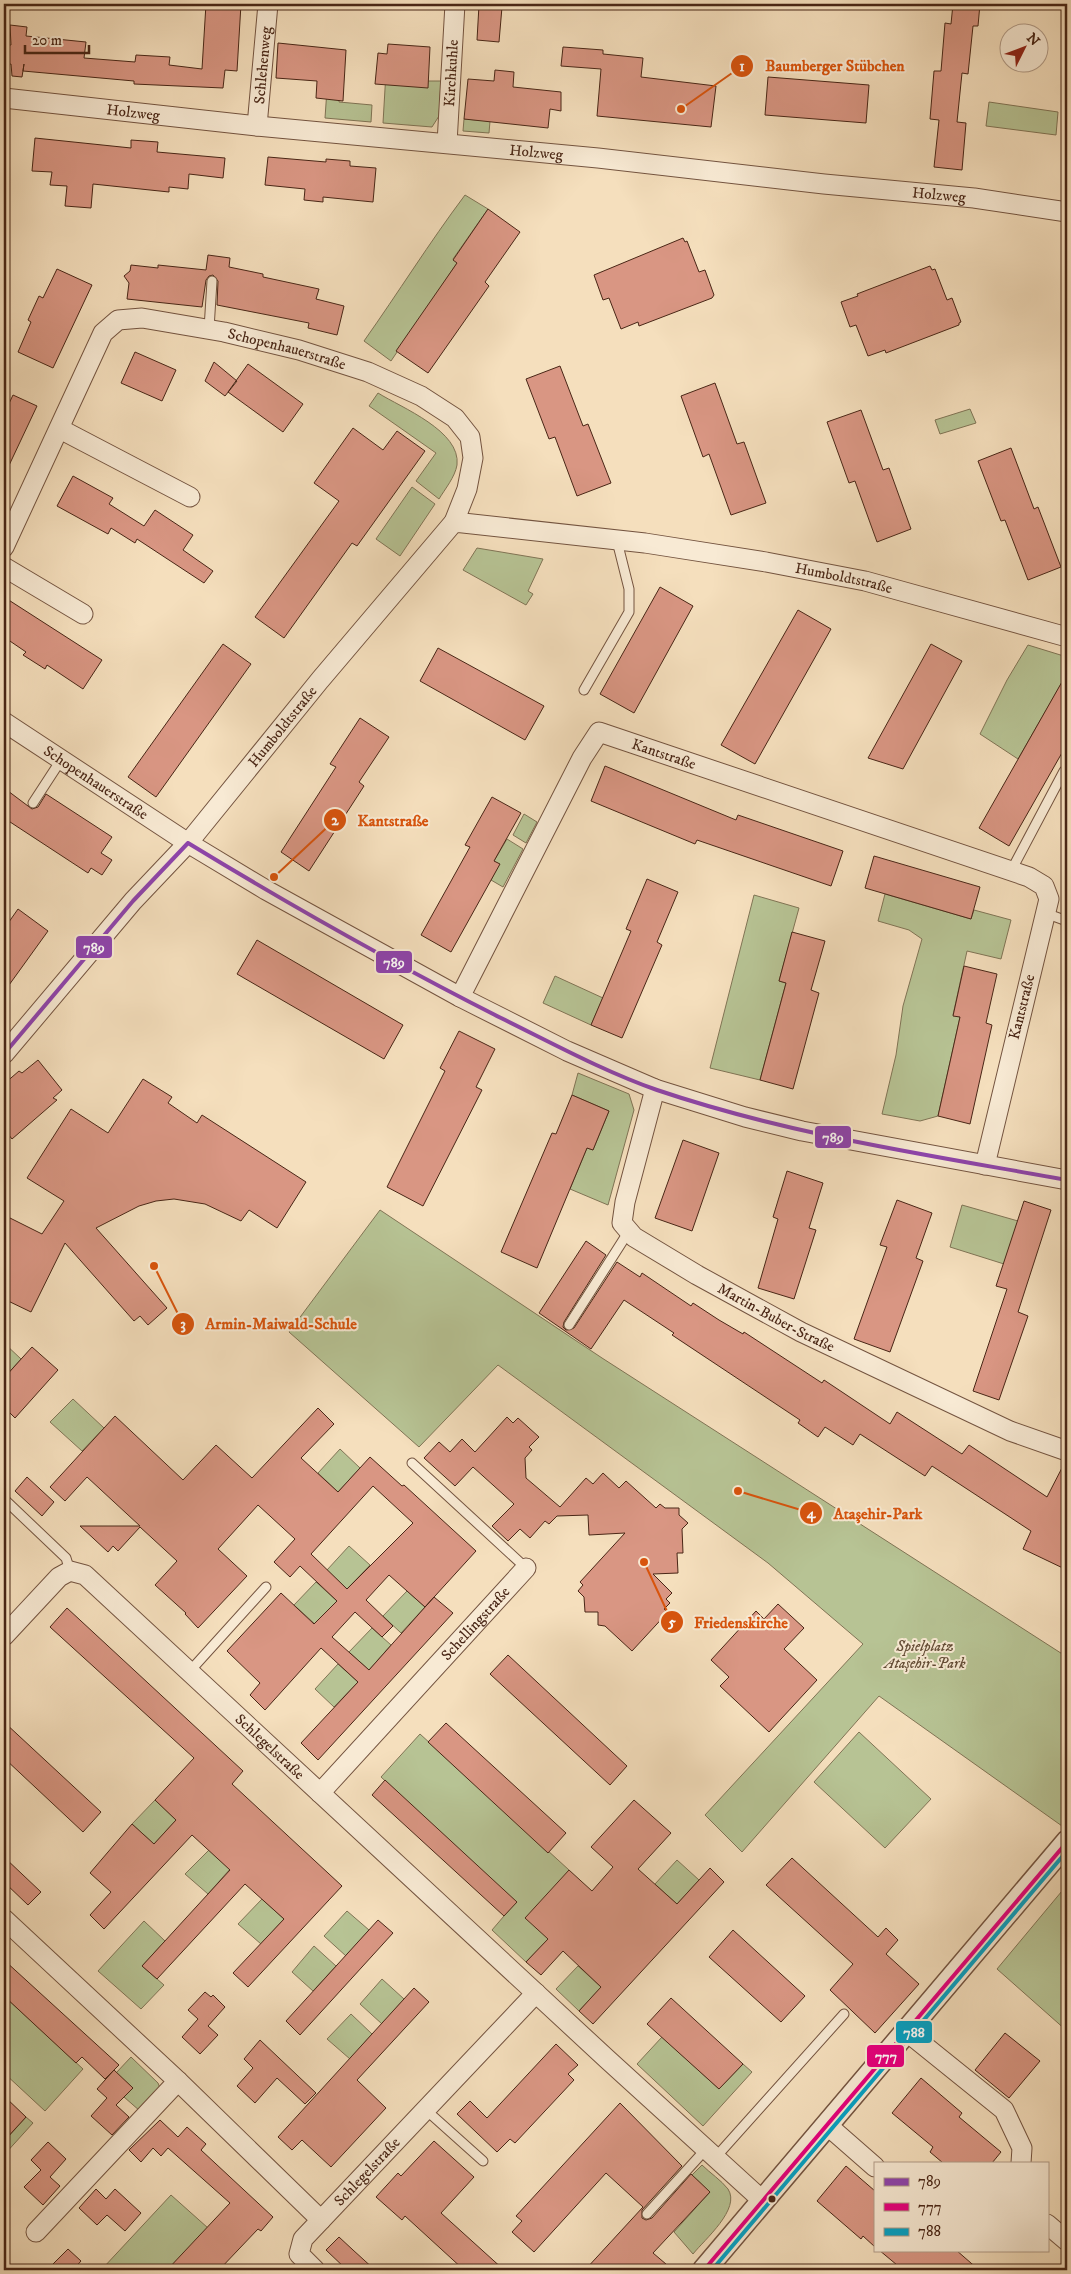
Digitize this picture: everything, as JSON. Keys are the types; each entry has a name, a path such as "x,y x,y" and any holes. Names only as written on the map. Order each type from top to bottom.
{"street":[{"name":"Schlehenweg","path":"257,126 268,4"},
{"name":"Kirchkuhle","path":"446,143 455,4"},
{"name":"Holzweg","path":"4,98 257,126 446,143 974,198 1067,212"},
{"name":"Schopenhauerstraße","path":"4,547 103,333 118,320 142,318 209,329 300,350 368,372 440,406 455,418 470,437 473,458 467,489 454,522"},
{"path":"60,429 190,496"},
{"name":"Humboldtstraße","path":"4,1054 139,895 188,842 320,680 454,522 716,554 865,581 1067,637"},
{"path":"4,567 83,614"},
{"name":"Schopenhauerstraße","path":"4,722 188,842 258,885 460,997 567,1051 655,1089 745,1117 802,1131 1067,1180"},
{"name":"Kantstraße","path":"460,997 582,758 600,732 1029,877 1044,886 1049,899 985,1165"},
{"path":"629,1231 622,1223 625,1202 655,1089"},
{"name":"Martin-Buber-Straße","path":"629,1231 634,1238 697,1275 801,1332 1010,1431 1067,1452"},
{"name":"Schellingstraße","path":"320,1793 526,1568"},
{"path":"4,1636 59,1577 70,1571"},
{"name":"Schlegelstraße","path":"70,1571 85,1574 102,1589 536,1993 763,2201"},
{"path":"704,2270 1067,1842"},
{"path":"4,1919 178,2081 321,2220"},
{"name":"Schlegelstraße","path":"315,2270 299,2254 303,2239 536,1993"},
{"path":"906,2031 1004,2110 1022,2148 1021,2162"},
{"path":"36,2232 178,2081"},
{"path":"827,2125 874,2166"},
{"path":"1048,2225 1067,2241"}],"lane":[{"path":"209,329 212,281"},
{"path":"584,690 628,612 629,589 617,541"},
{"path":"33,803 61,760"},
{"path":"1010,871 1064,771"},
{"path":"1045,913 1067,921"},
{"path":"569,1325 629,1231"},
{"name":"Schellingstraße","path":"412,1464 526,1568"},
{"path":"4,1499 66,1558 70,1571"},
{"path":"190,1671 266,1587"},
{"path":"647,2214 711,2154 844,2014"},
{"path":"426,2110 483,2161"}],"green space":[{"path":"387,55 428,81 441,81 439,116 432,127 383,123"},
{"path":"328,75 341,76 339,102 372,105 371,122 325,118"},
{"path":"989,102 1058,112 1056,135 986,126"},
{"path":"464,119 490,121 489,133 463,131"},
{"path":"465,195 488,209 453,259 457,263 391,361 364,341"},
{"path":"378,393 415,413 440,431 450,442 456,453 457,465 452,478 439,499 416,481 436,453 369,406"},
{"path":"970,409 976,423 940,434 935,420"},
{"path":"412,487 435,504 400,556 376,539"},
{"path":"477,548 543,559 528,591 533,594 526,605 463,570"},
{"path":"1028,645 1067,657 1067,674 1018,759 980,734 1007,680"},
{"path":"524,814 537,822 526,843 513,835"},
{"path":"507,839 523,849 503,887 491,880 499,864 494,861"},
{"path":"885,894 971,919 974,910 1011,920 1001,959 967,951 953,1015 960,1017 938,1116 920,1121 882,1114 896,1055 903,1006 922,939 909,930 878,921"},
{"path":"754,895 799,908 779,981 786,983 760,1080 710,1068"},
{"path":"555,976 603,998 591,1025 543,1003"},
{"path":"578,1073 629,1094 634,1110 608,1205 570,1189 587,1148 593,1150 609,1111 572,1095"},
{"path":"962,1205 1018,1221 1004,1264 950,1247"},
{"name":"Spielplatz Ataşehir-Park","path":"380,1210 602,1358 1067,1657 1067,1820 1062,1826 879,1696 742,1852 705,1815 863,1644 768,1563 498,1365 419,1447 289,1332"},
{"path":"4,1343 21,1359 4,1378"},
{"path":"73,1399 104,1428 82,1451 50,1422"},
{"path":"340,1449 360,1468 338,1492 318,1473"},
{"path":"349,1546 370,1565 347,1589 327,1570"},
{"path":"316,1582 337,1601 315,1624 294,1605"},
{"path":"407,1591 425,1607 401,1633 383,1616"},
{"path":"372,1628 391,1645 369,1670 349,1652"},
{"path":"338,1664 358,1682 334,1707 315,1689"},
{"path":"859,1732 931,1799 885,1848 814,1782"},
{"path":"420,1734 569,1870 548,1939 526,1962 492,1930 516,1902 381,1777"},
{"path":"155,1800 176,1820 154,1844 132,1824"},
{"path":"209,1850 230,1869 208,1894 185,1874"},
{"path":"677,1860 699,1880 677,1904 655,1884"},
{"path":"1067,1885 1067,2031 997,1969"},
{"path":"262,1899 284,1919 261,1944 238,1924"},
{"path":"347,1911 369,1930 346,1956 324,1936"},
{"path":"144,1921 165,1941 142,1966 164,1985 141,2009 98,1971"},
{"path":"314,1946 336,1966 313,1991 292,1972"},
{"path":"578,1966 601,1987 579,2011 556,1989"},
{"path":"382,1979 404,1999 382,2024 360,2004"},
{"path":"4,1996 83,2069 45,2111 4,2073"},
{"path":"351,2014 372,2034 350,2059 327,2039"},
{"path":"662,2037 719,2089 743,2064 752,2072 703,2126 637,2064"},
{"path":"131,2057 158,2083 160,2088 140,2111 124,2097 133,2088 116,2073"},
{"path":"26,2117 33,2123 4,2155 4,2132 9,2136"},
{"path":"702,2165 728,2189 731,2197 730,2205 720,2223 693,2254 674,2232 710,2192 692,2175"},
{"path":"171,2195 208,2228 168,2270 105,2270 103,2268"}],"building":[{"path":"206,4 241,4 237,71 225,70 223,88 134,84 134,81 23,71 24,64 22,77 12,76 11,64 4,65 4,45 11,45 10,25 27,27 26,36 86,42 84,58 135,62 136,55 170,57 169,65 202,69"},
{"path":"953,4 980,4 978,26 973,26 968,74 962,73 957,122 966,123 962,170 934,167 939,120 930,119 934,71 941,71 945,23 951,24"},
{"path":"479,5 502,7 499,42 477,40"},
{"path":"278,43 346,50 343,101 316,98 317,81 276,78"},
{"path":"388,44 430,47 428,88 375,84 378,53 387,54"},
{"path":"563,47 603,50 603,54 643,58 641,77 716,86 711,127 597,116 601,69 561,66"},
{"path":"495,70 514,72 513,87 561,92 561,111 550,109 548,128 464,119 468,79 494,81"},
{"path":"768,77 869,85 866,123 765,115"},
{"path":"35,138 131,148 131,140 158,142 157,152 225,158 223,178 189,174 188,189 169,187 169,192 93,184 91,208 65,206 67,186 50,185 52,172 32,171"},
{"path":"268,157 326,162 326,159 350,161 350,166 376,168 373,202 323,197 323,202 304,200 305,189 265,185"},
{"path":"488,209 520,232 485,282 489,286 428,373 396,351 457,263 453,260"},
{"path":"683,238 685,242 687,241 699,272 705,270 714,295 712,298 639,326 638,322 621,329 609,298 603,300 594,275"},
{"path":"208,255 230,258 229,267 263,274 263,277 319,289 316,299 344,306 337,335 308,328 309,323 217,305 218,281 213,275 209,276 206,280 202,307 127,299 129,283 124,276 130,271 131,265 158,268 158,265 206,270"},
{"path":"930,266 932,270 935,269 947,300 952,298 961,322 959,325 886,353 885,350 868,356 856,325 850,327 841,302"},
{"path":"57,269 92,285 53,368 18,352 31,322 28,320 39,296 43,298"},
{"path":"135,352 176,370 162,401 121,383"},
{"path":"214,362 237,381 225,396 205,381"},
{"path":"248,364 303,404 283,432 228,392"},
{"path":"560,366 583,426 588,424 611,483 577,496 555,437 549,439 526,379"},
{"path":"715,383 737,444 744,442 766,503 731,515 709,454 703,457 681,396"},
{"path":"13,395 37,406 4,476 4,414"},
{"path":"861,410 883,470 889,468 911,529 877,542 855,481 849,483 827,422"},
{"path":"353,428 383,450 397,431 425,451 357,546 352,543 284,638 255,617 339,501 314,483"},
{"path":"1011,448 1034,509 1038,507 1061,567 1028,580 1005,520 1001,521 978,461"},
{"path":"73,476 113,498 109,504 144,526 155,510 193,535 183,550 213,571 204,583 137,539 135,543 111,528 108,534 57,506"},
{"path":"660,587 693,606 634,713 600,694"},
{"path":"4,597 102,660 83,689 47,665 45,669 23,655 26,652 4,637"},
{"path":"798,610 831,629 755,764 721,745"},
{"path":"223,644 251,664 156,797 128,777"},
{"path":"931,644 962,661 903,769 868,758"},
{"path":"438,648 544,706 525,740 420,681"},
{"path":"1067,673 1067,744 1009,846 979,828"},
{"path":"360,718 389,737 359,782 364,786 309,871 281,852 336,767 330,764"},
{"path":"605,766 736,820 738,815 843,851 831,886 697,840 695,844 591,801"},
{"path":"4,788 32,809 38,807 46,794 112,837 101,853 112,860 102,875 91,868 88,873 4,818"},
{"path":"492,797 521,813 494,861 500,864 451,952 421,935 470,847 465,845"},
{"path":"874,856 980,887 971,919 865,888"},
{"path":"647,879 678,892 657,942 662,945 622,1038 591,1025 631,931 626,929"},
{"path":"18,909 48,931 4,992 4,929"},
{"path":"792,932 825,941 811,990 819,993 793,1089 760,1080 786,983 779,981"},
{"path":"257,940 403,1025 384,1059 237,974"},
{"path":"964,966 997,974 986,1023 992,1025 970,1124 938,1116 960,1017 953,1016"},
{"path":"459,1031 495,1049 476,1087 482,1090 423,1206 387,1187 445,1071 440,1068"},
{"path":"38,1060 62,1090 53,1098 57,1100 12,1139 4,1129 4,1084 19,1071 22,1073"},
{"path":"143,1079 172,1097 168,1103 197,1123 202,1115 306,1182 277,1228 249,1210 241,1221 205,1204 174,1199 156,1201 139,1206 96,1228 167,1308 148,1325 140,1316 134,1321 65,1243 31,1312 4,1299 4,1215 42,1234 64,1201 27,1178 71,1109 108,1133"},
{"path":"572,1095 609,1111 593,1150 587,1148 537,1268 501,1252 552,1133 556,1134"},
{"path":"683,1140 719,1153 692,1231 655,1218"},
{"path":"787,1171 823,1183 809,1228 816,1230 794,1299 758,1288 778,1219 773,1217"},
{"path":"897,1200 932,1213 916,1258 923,1261 890,1352 854,1339 887,1247 880,1245"},
{"path":"1024,1201 1051,1210 1018,1312 1028,1316 999,1400 973,1391 1007,1289 996,1286"},
{"path":"586,1241 606,1255 564,1322 563,1327 566,1330 574,1328 617,1262 640,1277 642,1273 691,1306 693,1303 743,1334 744,1332 822,1383 824,1380 890,1424 897,1412 962,1454 969,1445 1047,1497 1065,1462 1067,1462 1067,1570 1023,1549 1031,1531 932,1466 925,1476 860,1434 853,1445 825,1427 818,1437 798,1423 800,1420 672,1335 674,1333 624,1300 591,1349 539,1313"},
{"path":"32,1347 58,1370 15,1418 4,1407 4,1378"},
{"path":"318,1408 334,1424 301,1458 338,1492 370,1457 402,1486 404,1485 476,1551 434,1597 453,1613 318,1760 301,1743 358,1682 321,1648 265,1710 250,1695 260,1683 227,1651 281,1593 314,1624 337,1601 300,1566 290,1577 274,1562 295,1539 258,1505 218,1549 247,1576 198,1628 186,1613 155,1585 177,1561 140,1527 118,1551 113,1546 108,1552 80,1526 140,1526 87,1477 65,1501 50,1487 115,1416 183,1480 216,1445 252,1478","holes":["373,1486 413,1523 347,1589 311,1554","389,1575 425,1607 369,1670 332,1637 355,1612 382,1637 393,1626 366,1600"]},
{"path":"507,1417 513,1423 518,1418 539,1437 529,1447 532,1450 525,1458 526,1478 560,1507 586,1478 593,1484 603,1473 619,1488 626,1481 656,1508 660,1504 665,1508 679,1508 679,1515 688,1523 682,1529 683,1553 677,1553 678,1573 653,1574 672,1593 666,1599 670,1603 664,1609 668,1612 632,1651 605,1626 598,1625 598,1612 585,1612 584,1597 578,1591 583,1585 580,1582 625,1533 589,1535 588,1515 557,1516 549,1524 545,1521 530,1538 520,1529 508,1541 492,1526 514,1504 473,1467 455,1486 424,1458 439,1442 450,1452 462,1439 475,1452"},
{"path":"27,1477 54,1502 42,1516 15,1491"},
{"path":"778,1604 804,1628 784,1649 817,1680 769,1732 720,1686 729,1677 711,1660 756,1611 764,1619"},
{"path":"67,1608 243,1771 232,1784 342,1886 248,1987 233,1973 284,1919 245,1884 157,1979 142,1966 230,1870 192,1835 104,1929 90,1915 111,1892 90,1873 132,1824 154,1844 176,1820 155,1800 194,1758 50,1627"},
{"path":"508,1655 627,1766 610,1785 490,1674"},
{"path":"4,1722 101,1812 83,1832 4,1758"},
{"path":"446,1723 566,1833 548,1853 428,1742"},
{"path":"385,1780 517,1902 504,1916 372,1795"},
{"path":"634,1800 671,1833 638,1869 677,1904 710,1868 724,1882 593,2024 579,2011 601,1987 563,1951 541,1975 526,1962 548,1939 525,1918 569,1870 592,1891 613,1867 591,1847"},
{"path":"4,1857 41,1892 28,1905 4,1882"},
{"path":"792,1858 878,1937 886,1928 898,1940 886,1954 919,1984 875,2033 830,1990 853,1964 766,1885"},
{"path":"378,1920 393,1933 300,2035 286,2021"},
{"path":"733,1930 805,1996 781,2022 709,1957"},
{"path":"4,1960 119,2065 105,2079 82,2057 76,2063 4,1996"},
{"path":"414,1988 429,2002 357,2080 386,2108 331,2167 302,2140 292,2150 278,2137"},
{"path":"205,1992 211,1997 213,1995 225,2007 208,2026 218,2035 200,2054 182,2037 198,2019 188,2010"},
{"path":"671,1998 743,2064 719,2089 647,2024"},
{"path":"1005,2033 1040,2061 1009,2098 975,2070"},
{"path":"260,2040 316,2093 305,2104 277,2078 255,2103 237,2086 253,2068 244,2059"},
{"path":"556,2044 578,2065 568,2074 574,2080 515,2143 510,2139 497,2152 457,2114 470,2101 487,2118"},
{"path":"114,2070 133,2088 116,2105 129,2117 112,2135 91,2116 107,2098 97,2089"},
{"path":"921,2078 962,2113 959,2117 1001,2152 993,2162 942,2162 930,2152 933,2147 892,2113"},
{"path":"4,2096 26,2117 4,2141"},
{"path":"620,2103 682,2166 642,2210 642,2218 646,2220 652,2218 691,2174 710,2192 653,2253 673,2270 585,2270 643,2207 606,2173 534,2252 512,2232 522,2221 516,2216"},
{"path":"160,2120 178,2137 187,2127 206,2144 201,2150 273,2217 261,2231 258,2229 219,2270 167,2270 230,2203 168,2148 161,2156 153,2148 141,2162 129,2150"},
{"path":"434,2141 474,2177 441,2213 504,2270 464,2270 405,2216 402,2220 376,2197 398,2173 401,2176"},
{"path":"48,2142 66,2159 50,2177 60,2186 43,2205 24,2187 41,2170 31,2160"},
{"path":"846,2166 874,2190 874,2246 863,2236 861,2239 817,2201"},
{"path":"96,2189 106,2199 115,2189 141,2213 125,2231 107,2215 97,2225 79,2208"},
{"path":"339,2237 375,2270 347,2270 326,2250"},
{"path":"68,2249 81,2261 73,2270 47,2270"},
{"path":"881,2252 958,2252 979,2270 903,2270"}],"transit line":[{"name":"789","path":"188,843 421,977 559,1047 657,1090 707,1106 809,1132 1067,1180"},
{"name":"789","path":"4,1054 133,901 188,843"},
{"name":"777","path":"704,2270 1067,1842"},
{"name":"788","path":"712,2270 1067,1851"}],"place":[{"name":"Baumberger Stübchen","path":"681,109"},
{"name":"Kantstraße","path":"274,877"},
{"name":"Armin-Maiwald-Schule","path":"154,1266"},
{"name":"Ataşehir-Park","path":"738,1491"},
{"name":"Friedenskirche","path":"644,1562"}]}
